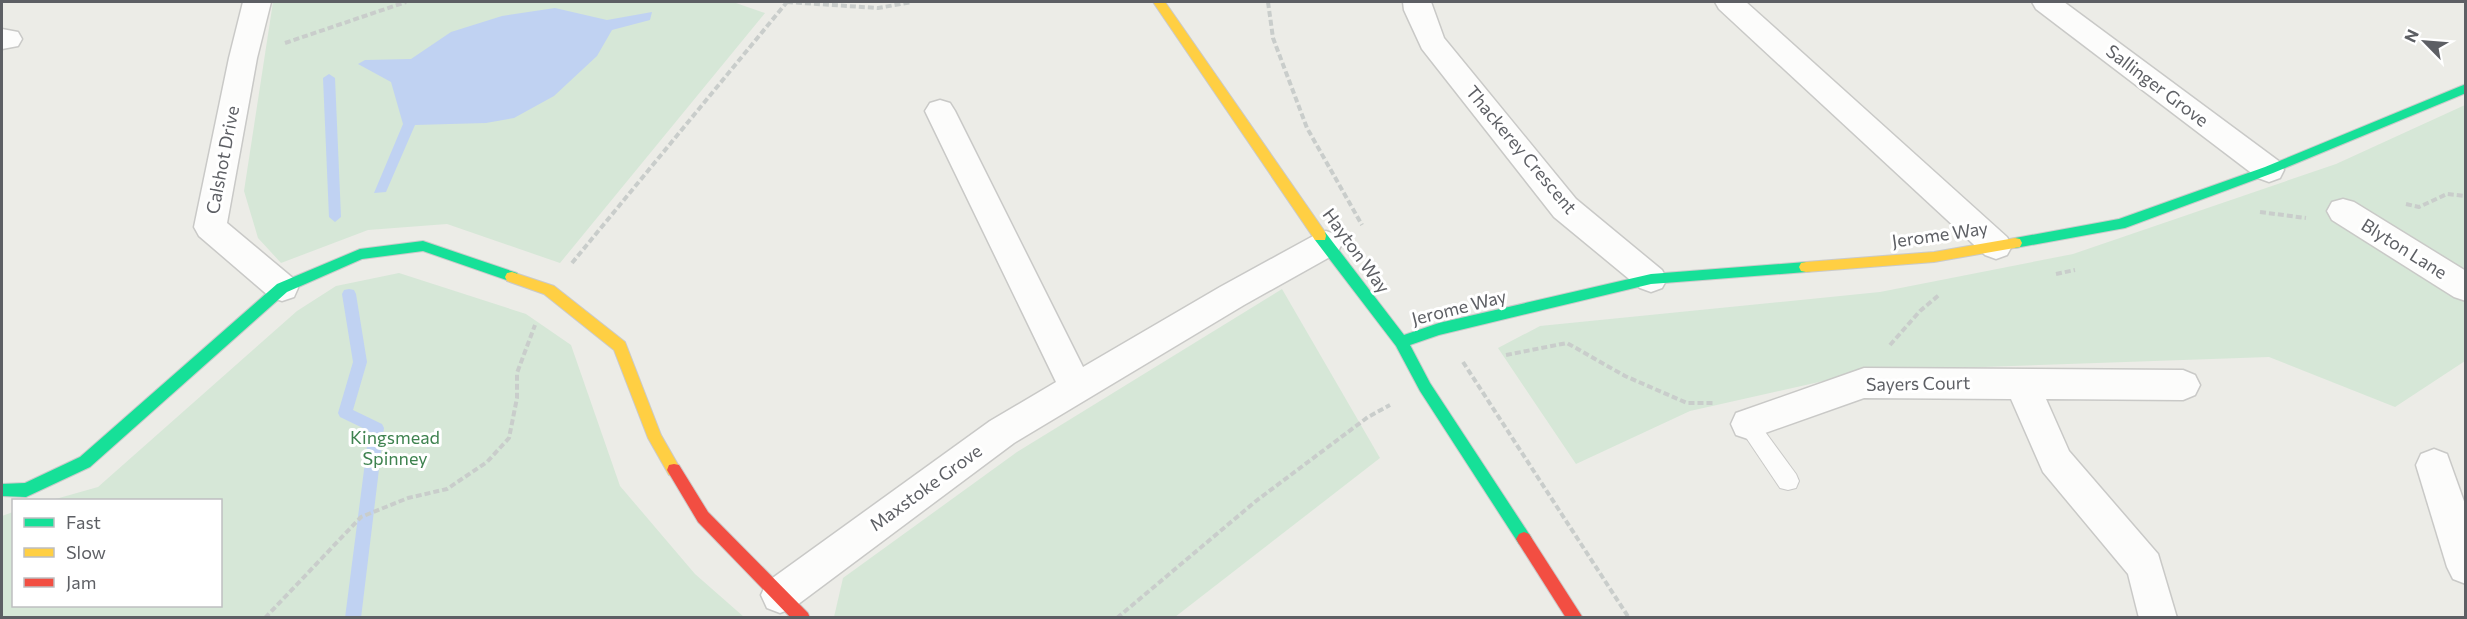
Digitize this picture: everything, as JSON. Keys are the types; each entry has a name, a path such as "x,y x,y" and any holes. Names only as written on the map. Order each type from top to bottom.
{"street":[{"name":"Calshot Drive","path":"257,2 243,58 210,226 282,288"},
{"name":"Hayton Way","path":"1159,2 1326,244 1401,342 1425,387 1575,618"},
{"name":"Thackerey Crescent","path":"1417,2 1418,10 1432,42 1565,208 1651,279"},
{"path":"1729,2 1996,246"},
{"name":"Sallinger Grove","path":"2046,2 2269,170"},
{"name":"Jerome Way","path":"1401,342 1439,330 1651,279 1934,257 2120,224 2269,170 2466,88"},
{"path":"940,111 1076,388"},
{"name":"Blyton Lane","path":"2343,211 2466,288"},
{"name":"Maxstoke Grove","path":"791,606 1002,432 1232,296 1326,244"},
{"path":"2,490 26,490 85,462 282,288 360,254 423,246 549,290 621,346 655,438 703,517 791,606"},
{"name":"Sayers Court","path":"1748,424 1864,383 2183,385"},
{"path":"2022,383 2056,461 2145,566 2158,618"},
{"path":"2434,465 2466,567"}],"lane":[{"path":"1748,424 1788,481"}],"path":[{"path":"243,58 406,2"},
{"path":"265,618 361,518 408,498 447,489 487,462 509,438 517,398 517,373 549,290 787,2 878,8 912,2"},
{"path":"2256,212 2319,220 2343,211 2352,201 2387,201 2419,207 2447,194 2466,196"},
{"path":"2050,275 2069,273 2077,269"},
{"path":"1886,348 1920,311 1943,292"},
{"path":"1499,357 1567,343 1625,376 1687,403 1721,403"},
{"path":"1117,618 1256,501 1368,417 1465,364 1476,362"}],"green space":[{"path":"273,2 733,2 765,13 560,263 447,224 368,230 281,263 258,238 244,191"},
{"path":"2465,105 2465,361 2395,407 2269,357 1868,371 1690,411 1576,464 1498,348 1540,326 1880,292 2073,254 2336,164"},
{"name":"Kingsmead Spinney","path":"399,273 526,314 571,345 620,486 695,574 744,617 2,617 2,516 12,512 12,607 222,607 222,499 56,499 98,487 297,311 336,286"},
{"path":"1282,289 1380,458 1175,617 834,617 843,578 1017,452"}],"water":[{"path":"555,8 607,20 652,12 650,20 612,30 597,56 554,96 514,118 486,123 415,125 386,192 374,193 403,124 391,82 358,64 365,60 411,59 451,32 502,16"}],"waterway":[{"path":"329,78 335,217"},
{"path":"349,294 360,362 345,413 377,428 353,618"}],"traffic: fast":[{"path":"2015,243 2120,224 2269,170 2466,88"},
{"path":"1320,236 1401,342 1425,387 1524,539"},
{"path":"2,490 26,490 85,462 282,288 360,254 423,246 512,277"},
{"path":"1401,342 1439,329 1651,279 1806,267"}],"traffic: slow":[{"path":"1159,2 1320,236"},
{"path":"1806,267 1934,257 2015,243"},
{"path":"512,277 549,290 620,346 655,438 674,470"}],"traffic: jam":[{"path":"674,470 703,517 802,618"},
{"path":"1524,539 1575,618"}]}
